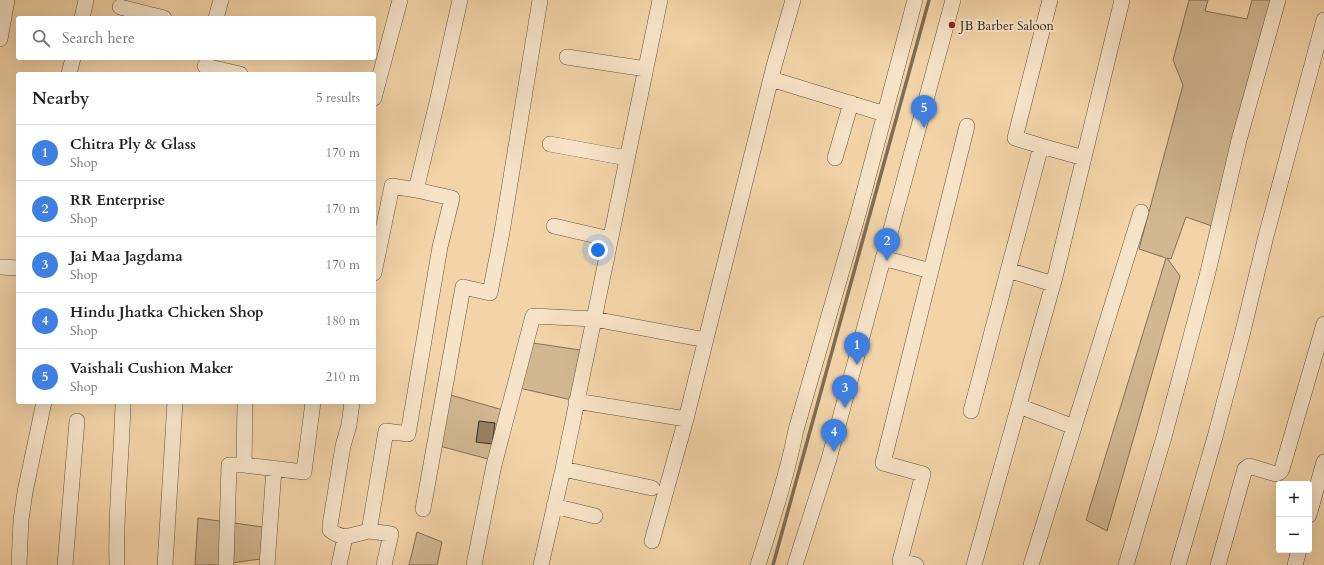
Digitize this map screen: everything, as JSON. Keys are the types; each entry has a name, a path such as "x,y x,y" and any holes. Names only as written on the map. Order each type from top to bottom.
{"street":[{"path":"0,39 7,0"},
{"path":"82,16 86,0"},
{"path":"217,16 221,0"},
{"path":"376,90 400,0"},
{"path":"416,190 460,0"},
{"path":"423,509 463,288 490,293 502,232 540,0"},
{"path":"541,565 563,469 660,0"},
{"path":"652,541 686,418 771,79 793,0"},
{"path":"758,565 771,525 796,430 860,211 914,0"},
{"path":"795,565 829,458 953,0"},
{"path":"1050,0 1015,138 1084,158"},
{"path":"974,565 1053,284 1122,0"},
{"path":"1126,565 1164,437 1207,276 1239,140 1278,0"},
{"path":"120,7 156,16"},
{"path":"1178,565 1215,437 1266,236 1324,20"},
{"path":"567,57 646,69"},
{"path":"70,72 72,60"},
{"path":"205,66 231,72"},
{"path":"771,79 885,114"},
{"path":"836,158 851,103"},
{"path":"916,565 900,560 923,474 883,463 968,126"},
{"path":"550,144 627,158"},
{"path":"971,411 1041,146"},
{"path":"369,531 386,431 408,434 440,247 452,198 392,186 376,262"},
{"path":"1031,565 1141,212"},
{"path":"554,226 610,239"},
{"path":"883,258 931,271"},
{"path":"0,267 16,268"},
{"path":"1008,270 1053,284"},
{"path":"474,565 494,465 533,316 594,319 706,340"},
{"path":"1218,565 1244,469 1249,466 1276,474 1278,474 1282,469 1324,324"},
{"path":"576,401 686,418"},
{"path":"19,565 21,520 25,492 44,404"},
{"path":"117,565 116,533 123,404"},
{"path":"166,565 175,404"},
{"path":"244,465 245,404"},
{"path":"226,565 229,465 244,465 304,472 312,404"},
{"path":"352,404 349,425 343,446 330,530 345,537 369,531 391,534 384,565"},
{"path":"1019,406 1074,427"},
{"path":"65,565 77,422"},
{"path":"1312,504 1324,462"},
{"path":"267,565 274,469"},
{"path":"563,469 652,488"},
{"path":"554,506 595,516"},
{"path":"338,565 345,537"},
{"path":"1295,565 1298,553"}],"shaded area":[{"path":"1189,0 1208,0 1205,11 1247,19 1252,0 1271,0 1212,226 1186,217 1171,259 1167,258 1180,276 1107,531 1086,520 1166,258 1139,249 1183,85 1173,60"},
{"path":"526,342 587,351 576,401 515,387"},
{"path":"447,394 503,410 498,444 488,459 436,445"},
{"path":"198,518 270,528 268,558 216,565 195,565"},
{"path":"417,532 442,542 437,565 409,565"}],"building":[{"path":"479,421 495,423 492,444 476,442"}],"waterway":[{"path":"773,565 929,0"}],"place":[{"name":"JB Barber Saloon","path":"952,25"},
{"name":"Vaishali Cushion Maker","path":"924,128"},
{"name":"RR Enterprise","path":"887,261"},
{"name":"Chitra Ply & Glass","path":"857,365"},
{"name":"Jai Maa Jagdama","path":"845,408"},
{"name":"Hindu Jhatka Chicken Shop","path":"834,452"}]}
